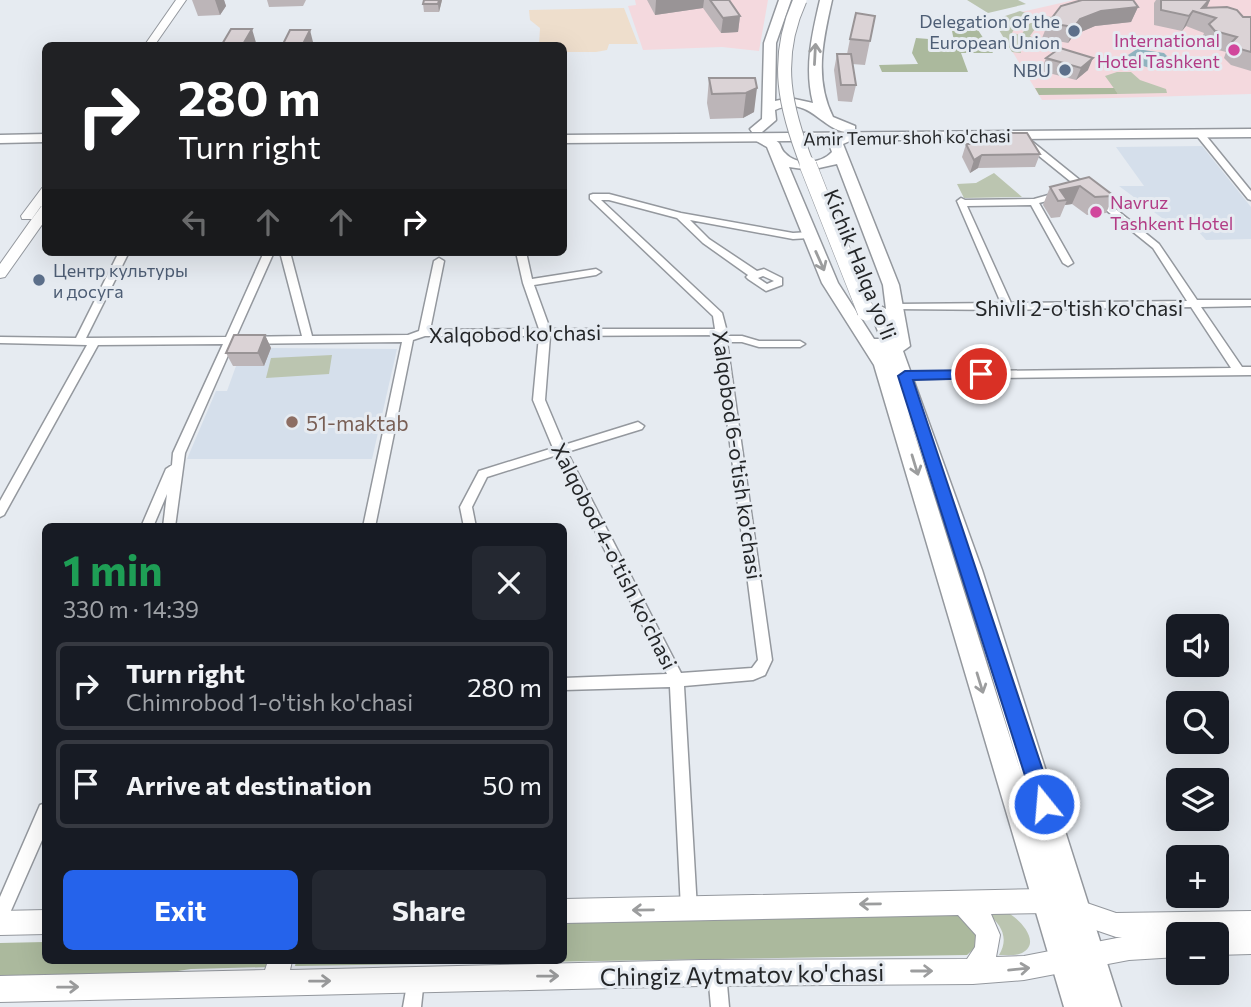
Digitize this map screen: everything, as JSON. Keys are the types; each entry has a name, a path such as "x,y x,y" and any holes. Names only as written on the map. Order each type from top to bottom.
{"main road":[{"path":"152,42 181,0"},
{"path":"163,42 191,0"},
{"path":"785,0 770,38 768,123 757,133 771,143 778,155 832,286 897,376"},
{"name":"Kichik Halqa yo'li","path":"800,0 790,19 784,51 788,98 805,160 887,309"},
{"name":"Kichik Halqa yo'li","path":"811,0 802,21 797,46 797,87 819,159 887,309 897,376 1046,901 1078,941 1079,1007"},
{"path":"823,113 816,85 814,53 826,0"},
{"path":"767,83 776,90 791,92 816,85"},
{"path":"769,108 780,103 794,102 810,106 823,113 832,124 851,133"},
{"name":"Amir Temur shoh ko'chasi","path":"851,133 1022,135 1251,125"},
{"path":"0,129 42,129"},
{"name":"Amir Temur shoh ko'chasi","path":"567,130 581,134"},
{"name":"Amir Temur shoh ko'chasi","path":"567,138 581,134 1147,130 1251,134"},
{"path":"851,133 835,144 891,285 887,309 897,376"},
{"path":"0,139 42,138"},
{"path":"778,155 790,163 814,166 831,162 839,153"},
{"path":"793,188 799,179 818,176 838,179 852,186"},
{"path":"0,254 42,196"},
{"path":"0,274 42,215"},
{"name":"Kichik Halqa yo'li","path":"897,376 1001,665 1078,941 1106,1007"},
{"path":"567,911 1046,901 1078,941"},
{"path":"963,903 980,917 989,933 989,948 984,960 974,971"},
{"path":"0,923 42,922"},
{"name":"Chingiz Aytmatov ko'chasi","path":"0,989 278,971 415,979 1012,970 1116,925 1251,923"},
{"name":"Chingiz Aytmatov ko'chasi","path":"1078,941 1129,948 1166,946"},
{"path":"1229,943 1251,942"}],"street":[{"path":"1200,134 1251,197"},
{"path":"1022,135 1028,143 1156,246 1245,371"},
{"path":"1008,307 961,202 1034,202 1083,188"},
{"name":"Xalqobod 6-o'tish ko'chasi","path":"677,680 753,674 764,667 765,660 722,336 718,315 593,200 596,196 609,197 680,216"},
{"path":"1034,202 1068,263"},
{"path":"680,216 793,236 809,235"},
{"path":"680,216 706,242 754,274"},
{"path":"79,342 122,256"},
{"path":"149,523 267,256"},
{"path":"286,256 308,339"},
{"name":"Xalqobod 4-o'tish ko'chasi","path":"522,256 528,283 545,331 540,400 561,450 677,680 689,909"},
{"path":"424,333 439,261"},
{"path":"528,283 596,272"},
{"name":"Shivli 2-o'tish ko'chasi","path":"887,309 1197,306 1251,303"},
{"name":"Xalqobod ko'chasi","path":"0,340 230,341 408,338 424,333 545,331 722,336 759,344 800,344"},
{"path":"370,523 408,338"},
{"path":"0,512 94,342"},
{"path":"897,376 1245,371"},
{"path":"469,523 466,507 483,474 638,426"},
{"path":"170,523 179,453"},
{"path":"567,684 677,680"},
{"path":"0,916 42,820"},
{"path":"717,973 720,1007"},
{"path":"412,1007 415,979"}],"shaded area":[{"path":"635,0 768,0 759,51 722,47 643,50 628,6 636,5"},
{"path":"1074,0 1251,0 1251,94 1042,100 995,23 1008,15"},
{"path":"624,8 638,44 609,44 607,50 596,52 567,52 567,42 539,42 540,28 530,20 529,10"},
{"path":"1202,146 1251,207 1251,239 1206,240 1189,221 1166,221 1119,186 1144,186 1116,147"},
{"name":"51-maktab","path":"271,348 397,349 372,459 187,459 216,391 227,391 236,366 264,366"}],"green space":[{"path":"967,0 1018,0 1026,4 988,13"},
{"path":"1020,11 1029,14 1016,25 1012,33 1021,35 1029,24 1043,16 1052,17 1037,26 1030,36 1047,45 1022,41 1019,45 1021,53 1012,52 995,23 999,18"},
{"path":"978,30 993,53 961,53 968,72 882,72 879,65 918,64 912,53 916,38 954,41 952,31"},
{"path":"1117,72 1131,72 1140,80 1166,89 1167,93 1118,94 1105,76"},
{"path":"1035,88 1114,88 1118,94 1039,95"},
{"path":"994,173 1022,197 964,198 957,184 976,183"},
{"path":"332,355 329,374 266,378 271,358"},
{"path":"1008,913 1027,931 1030,943 1028,949 1020,954 999,955 1004,938 997,923 988,914"},
{"path":"958,915 978,933 978,945 967,955 567,962 567,923"},
{"path":"42,942 42,964 271,964 270,967 191,969 125,979 0,980 0,943"},
{"path":"295,964 417,964 295,966"}],"water":[{"path":"1137,49 1164,53 1173,62 1155,68 1143,66 1128,55"}],"building":[{"path":"424,0 439,0 438,4 423,4"},
{"path":"710,0 729,0 740,16 723,18"},
{"path":"1082,0 1133,0 1138,7 1101,11 1080,19 1074,27 1048,23 1061,6"},
{"path":"1161,0 1209,0 1202,8 1227,7 1237,10 1243,17 1251,17 1251,52 1240,49 1232,42 1237,37 1215,31 1209,24 1216,18 1193,11 1189,16 1161,10"},
{"path":"856,13 875,16 870,41 850,39"},
{"path":"231,29 252,29 244,42 223,42"},
{"path":"290,30 310,30 304,42 284,42"},
{"path":"1060,48 1093,58 1081,68 1046,58"},
{"path":"837,54 851,54 856,85 841,85"},
{"path":"709,78 755,78 757,88 746,93 712,94"},
{"path":"993,133 1027,133 1040,154 982,155 974,160 966,144 998,144"},
{"path":"1089,177 1114,196 1095,197 1080,186 1060,190 1067,200 1058,201 1050,187"},
{"path":"234,335 265,335 258,353 226,353"}],"place":[{"name":"Delegation of the European Union","path":"1074,31"},
{"name":"International Hotel Tashkent","path":"1234,50"},
{"name":"NBU","path":"1065,70"},
{"name":"Navruz Tashkent Hotel","path":"1096,212"},
{"name":"Центр культуры и досуга","path":"39,280"},
{"name":"51-maktab","path":"292,422"}],"route":[{"path":"981,374 905,376 1044,804"}]}
